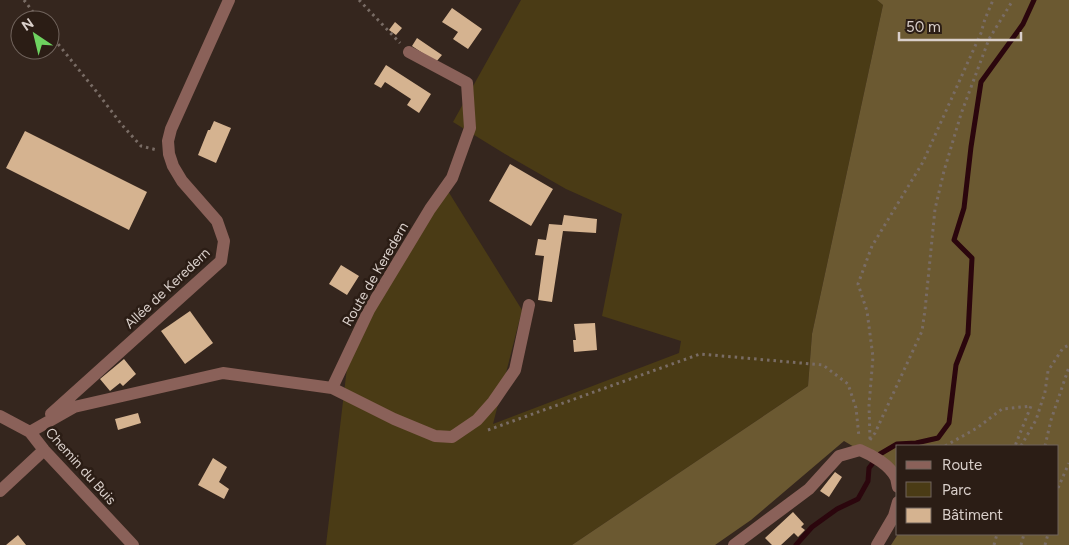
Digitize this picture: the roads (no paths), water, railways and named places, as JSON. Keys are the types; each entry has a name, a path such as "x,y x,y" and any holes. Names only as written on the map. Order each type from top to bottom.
{"street":[{"name":"Allée de Keredern","path":"30,432 221,261 224,241 217,221 182,181 173,166 169,154 168,141 171,129 229,0"},
{"name":"Route de Keredern","path":"332,388 369,310 430,209 452,178 470,128 467,83 410,52"},
{"path":"30,432 74,407 223,373 332,388 394,419 435,436 452,437 476,420 493,402 515,370 529,305"},
{"name":"Chemin du Buis","path":"0,416 30,432 44,450 133,545"},
{"path":"0,491 44,450"},
{"path":"734,545 809,489 839,456 863,451 888,467 896,478"},
{"path":"877,545 896,509"}],"waterway":[{"path":"796,545 812,527 837,509 858,499 868,481 869,468 880,454 897,444 916,443 938,438 949,423 956,365 968,334 972,258 954,240 964,208 981,82 1023,24 1034,0"}]}
